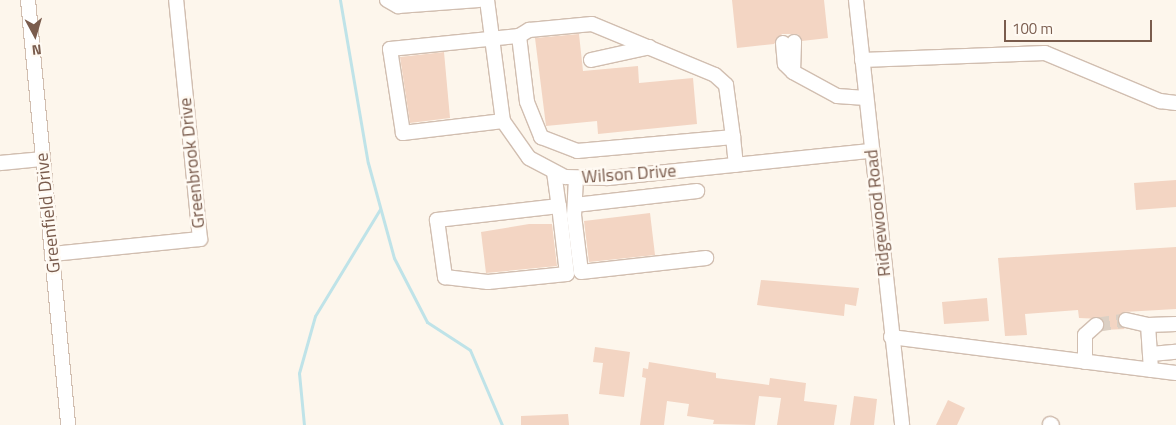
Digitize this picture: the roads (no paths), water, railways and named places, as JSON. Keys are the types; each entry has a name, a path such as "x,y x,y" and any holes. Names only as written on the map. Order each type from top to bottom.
{"street":[{"name":"Greenfield Drive","path":"28,0 68,425"},
{"name":"Greenbrook Drive","path":"52,254 200,239 176,0"},
{"path":"387,0 398,6 478,0"},
{"name":"Wilson Drive","path":"487,0 503,121 529,158 554,172 576,178 736,165 871,151"},
{"name":"Ridgewood Road","path":"856,0 902,425"},
{"path":"503,121 403,132 390,49 519,36 529,30 592,24 715,75 726,85 736,165"},
{"path":"519,36 534,128 559,146 577,152 602,151 733,137"},
{"path":"788,42 785,64 793,72 837,96 866,98"},
{"path":"590,56 650,47"},
{"path":"862,60 1045,53 1160,101 1176,103"},
{"path":"0,163 42,159"},
{"path":"554,172 559,206 567,274 488,282 445,277 437,220 559,206"},
{"path":"576,178 575,205 582,272 706,258"},
{"path":"575,205 697,191"},
{"path":"1126,320 1148,325 1176,324"},
{"path":"1085,362 1085,335 1096,325"},
{"path":"1148,325 1151,370"},
{"path":"891,337 1176,373"},
{"path":"1151,354 1176,352"}],"waterway":[{"path":"340,0 368,163 394,258 427,322 470,350 502,425"},
{"path":"304,425 299,373 315,316 380,209"}],"tunnel":[{"path":"1096,325 1126,320"}]}
